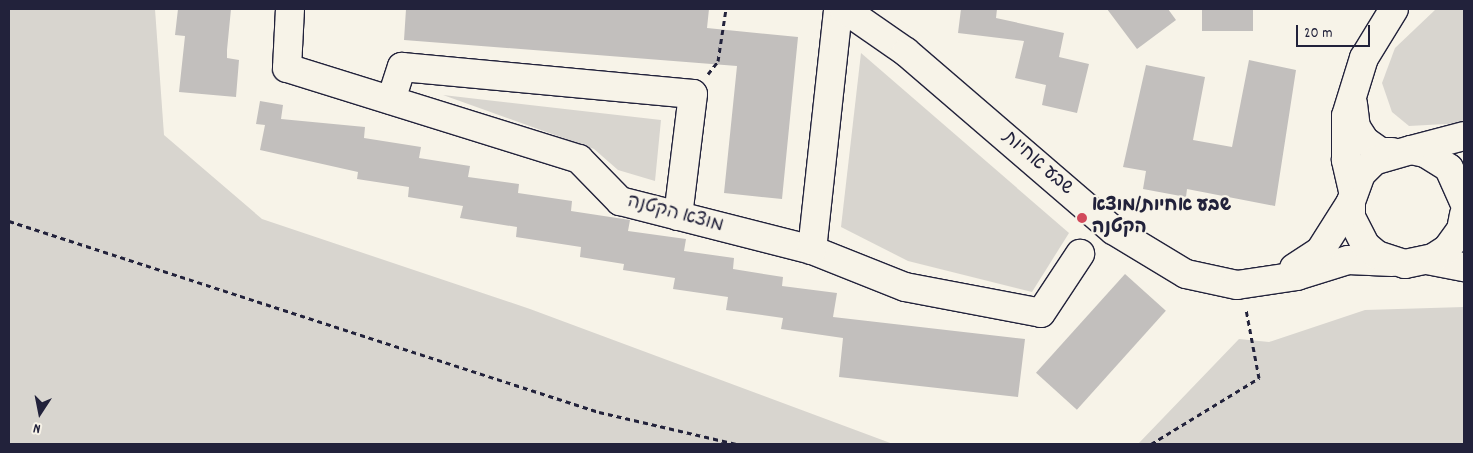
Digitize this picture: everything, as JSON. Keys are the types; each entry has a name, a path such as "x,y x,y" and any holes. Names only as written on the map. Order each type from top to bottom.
{"street":[{"name":"מוצא הקטנה","path":"290,9 287,68 579,159 620,201 812,250 906,287 1041,313 1080,254"},
{"path":"812,250 838,9"},
{"name":"שבע אחיות","path":"844,9 906,52 1113,230 1150,255 1217,284 1276,280 1348,260 1392,262 1427,260 1464,267"},
{"path":"1392,262 1365,245 1354,224 1344,140 1355,85 1364,58 1394,9"},
{"path":"391,100 402,68 693,94 678,216"},
{"path":"1355,85 1356,127 1365,141 1381,152 1425,153 1449,168 1464,202"},
{"path":"1401,151 1464,136"},
{"name":"שבע אחיות","path":"1276,280 1320,251 1375,160 1401,151"},
{"path":"1427,260 1447,248 1463,231"}],"path":[{"path":"693,94 718,61 726,9"},
{"path":"9,222 599,412 736,444"},
{"path":"1151,444 1259,378 1244,300"}],"shaded area":[{"path":"9,9 155,9 164,135 262,219 530,309 893,444 9,444"},
{"path":"1436,9 1464,9 1464,123 1409,126 1392,112 1382,83 1395,48"},
{"path":"861,53 1069,233 1032,292 908,261 841,227"},
{"path":"443,95 661,120 655,181 618,170 594,149"},
{"path":"1464,307 1464,444 1138,444 1239,339 1269,342 1365,310"}],"building":[{"path":"178,9 231,9 227,58 239,60 236,97 179,92 185,36 175,35"},
{"path":"406,9 709,9 707,28 798,37 782,199 724,193 737,66 404,40"},
{"path":"961,9 997,9 996,18 1064,33 1059,57 1089,64 1077,113 1042,105 1046,85 1015,78 1024,41 958,33"},
{"path":"1107,9 1168,9 1176,20 1137,49"},
{"path":"1202,9 1253,9 1253,31 1202,31"},
{"path":"1249,60 1296,70 1275,206 1187,189 1186,197 1143,189 1146,171 1123,167 1146,65 1205,77 1193,140 1232,147"},
{"path":"260,101 283,105 281,119 365,127 364,138 421,147 419,158 470,166 468,177 519,184 518,193 572,201 571,211 630,220 628,231 686,239 684,251 734,258 733,269 783,277 782,286 837,293 833,317 1025,339 1018,397 839,377 843,338 781,329 783,318 726,310 728,297 673,289 675,278 623,270 624,264 580,257 581,247 516,237 517,227 460,218 463,206 408,197 409,187 357,179 358,172 260,150 265,125 256,124"},
{"path":"1125,274 1166,311 1077,410 1036,373"}],"place":[{"name":"שבע אחיות/מוצא הקטנה","path":"1082,218"}]}
